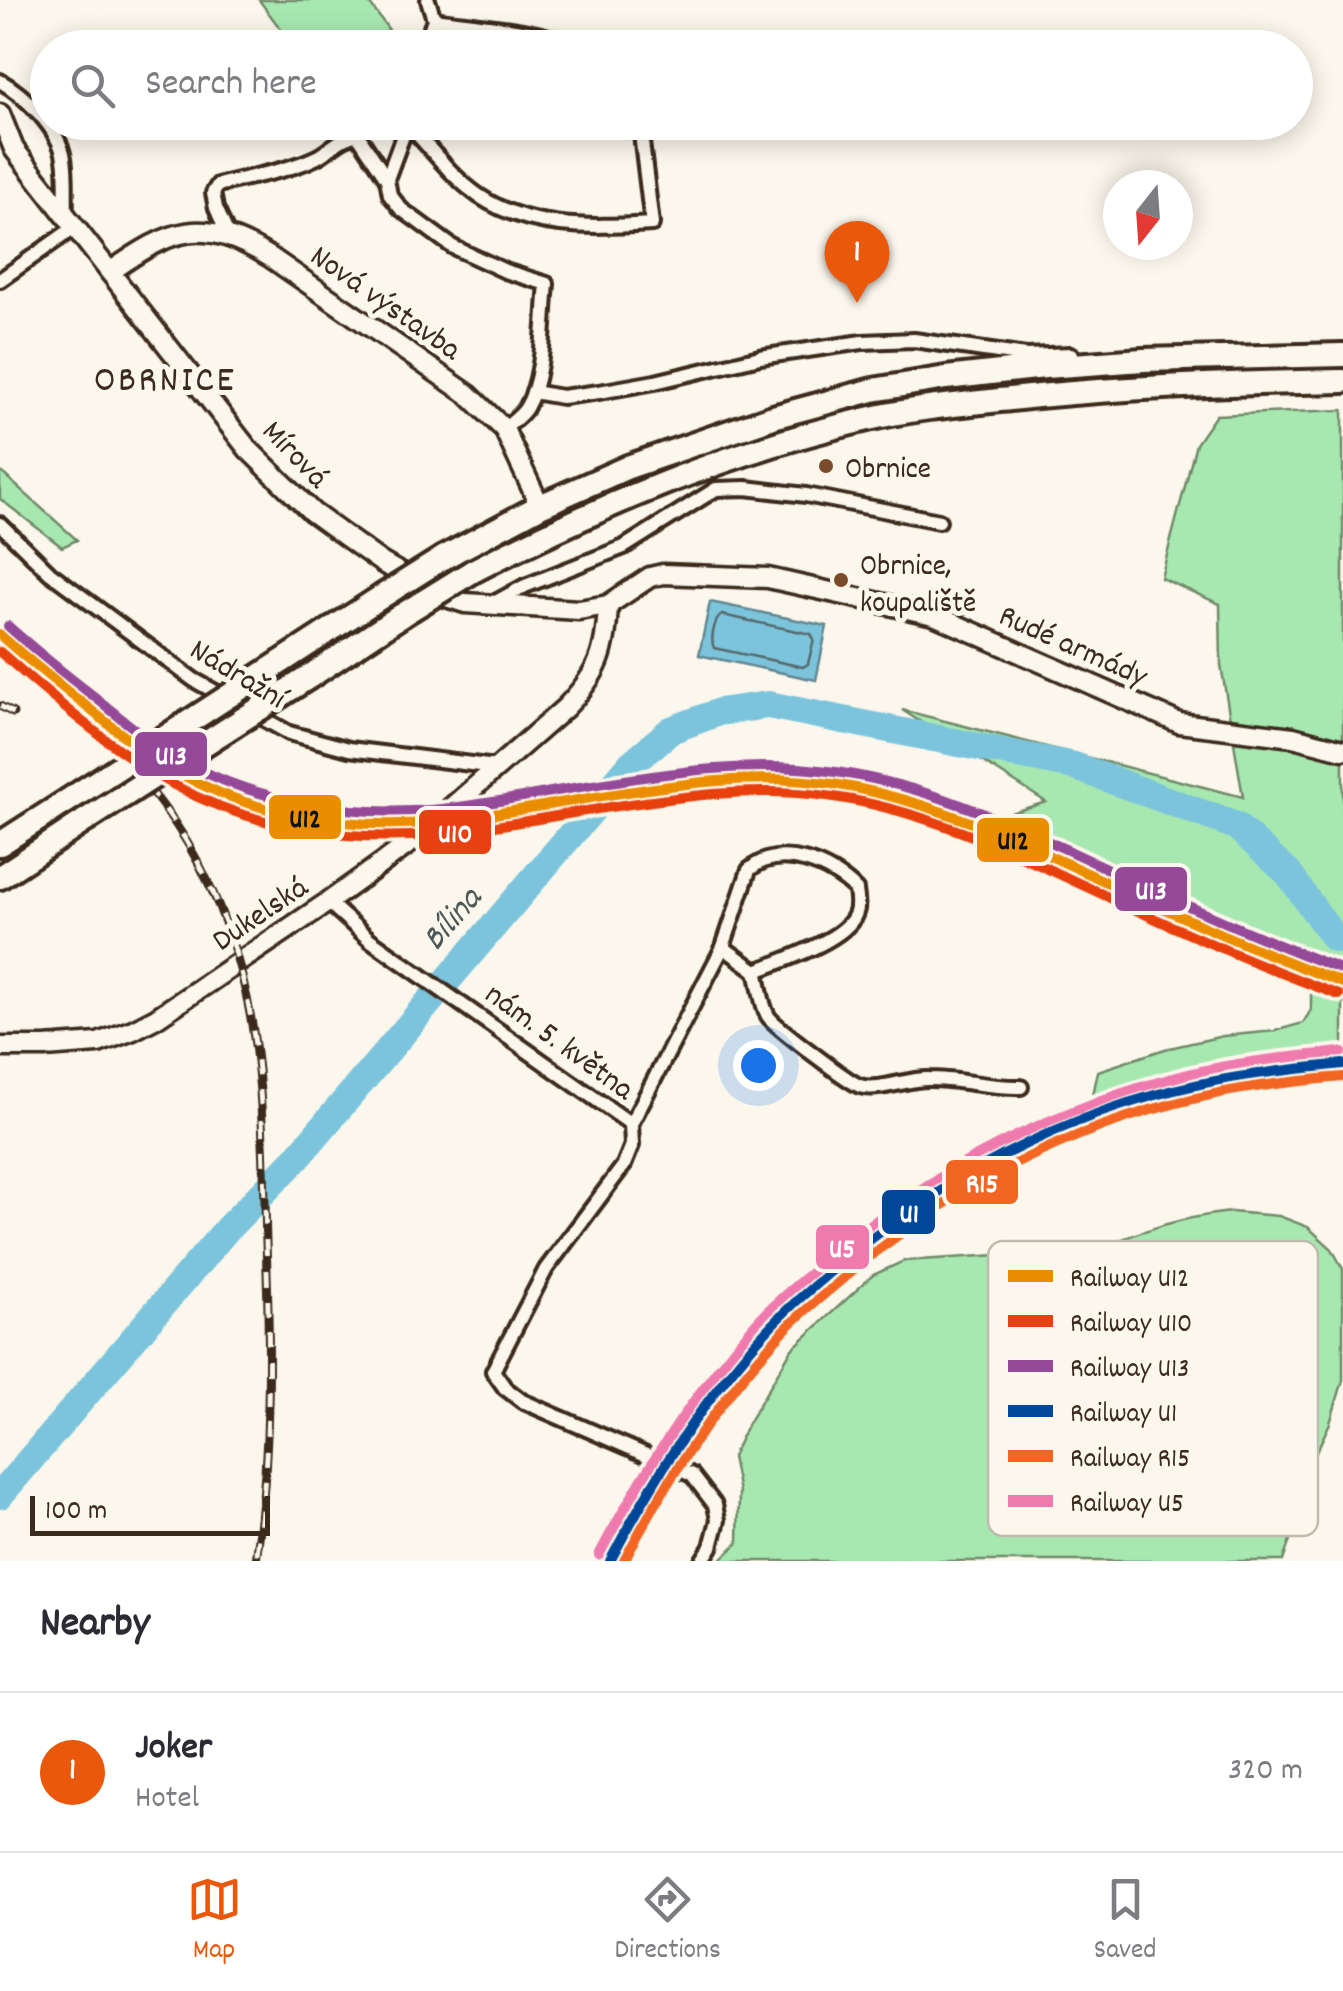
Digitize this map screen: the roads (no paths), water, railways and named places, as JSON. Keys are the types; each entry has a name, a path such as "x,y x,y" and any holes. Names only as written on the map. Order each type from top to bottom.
{"highway":[{"path":"0,844 443,558 540,506 668,452 774,416 873,390 1045,367 1143,360 1343,355"},
{"path":"0,877 473,571 600,508 673,479 872,418 942,406 1150,387 1343,381"}],"street":[{"path":"428,0 434,19 430,30"},
{"path":"434,19 508,30"},
{"path":"0,81 20,93 30,105"},
{"name":"Mírová","path":"0,114 14,149 248,449 312,512 381,562 434,593 465,603 490,605"},
{"path":"0,280 71,222 59,140"},
{"path":"228,235 216,208 214,193 218,185 317,157 342,140"},
{"path":"361,140 401,209 452,247 546,284 539,368 533,392 524,412 504,430"},
{"path":"386,179 401,140"},
{"path":"423,140 480,197 550,224 592,227 652,224 642,140"},
{"name":"Nová výstavba","path":"110,272 165,239 189,232 228,235 244,241 470,395 504,430 540,506"},
{"path":"533,392 562,397 655,382 760,357 862,342 914,340 1026,356 1082,354 1143,360"},
{"path":"1262,382 1303,391 1343,391"},
{"path":"490,605 525,586 624,547 716,490 746,488 806,494 939,521"},
{"name":"Nádražní","path":"0,524 50,573 194,680 290,733 349,749 496,767"},
{"name":"Rudé armády","path":"608,605 650,577 663,574 768,578 934,614 1179,723 1293,737 1343,750"},
{"path":"490,605 579,610 608,605"},
{"name":"Dukelská","path":"0,1047 98,1043 132,1030 180,1003 414,840 582,691 602,655 608,605"},
{"name":"nám. 5. května","path":"702,1561 718,1520 715,1504 692,1475 522,1401 493,1370 546,1269 624,1165 632,1145 631,1124 723,947 749,870 758,862 792,858 812,863 856,890 856,913 849,924 814,948 756,971"},
{"name":"nám. 5. května","path":"328,902 368,939 631,1124"},
{"path":"723,947 756,971 769,1018 844,1078 860,1086 923,1078 1021,1088"}],"water":[{"path":"710,602 827,626 816,680 699,655"}],"waterway":[{"name":"Bílina","path":"0,1495 227,1229 295,1160 631,764 671,730 719,712 768,705 1074,766 1236,826 1288,873 1334,938 1343,940"}],"railway":[{"path":"0,636 101,734 148,787 188,844 232,941 254,1037 263,1137 268,1402 256,1561"},
{"path":"0,706 13,713"}],"rail line":[{"name":"U13","path":"8,626 164,749 216,777 276,797 368,811 431,810 708,769 772,767 836,772 911,789 985,814 1234,926 1343,970"},
{"name":"U12","path":"0,635 155,758 208,788 270,810 336,821 402,824 711,781 775,779 839,785 914,803 987,829 1208,928 1343,983"},
{"name":"U10","path":"0,652 84,723 151,771 204,800 268,822 335,834 404,836 472,830 706,795 770,792 834,797 909,814 982,840 1203,940 1339,995"},
{"name":"U5","path":"599,1555 671,1434 756,1323 824,1262 907,1198 1043,1123 1141,1087 1229,1065 1342,1052"},
{"name":"U1","path":"610,1561 682,1439 745,1355 806,1292 913,1209 1003,1155 1099,1113 1200,1084 1343,1064"},
{"name":"R15","path":"624,1561 694,1444 755,1362 808,1308 921,1219 1009,1167 1103,1126 1219,1093 1343,1077"}],"place":[{"name":"Joker","path":"857,303"},
{"name":"Obrnice","path":"826,466"},
{"name":"Obrnice, koupaliště","path":"841,580"}],"district":[{"name":"OBRNICE","path":"165,377"}]}
